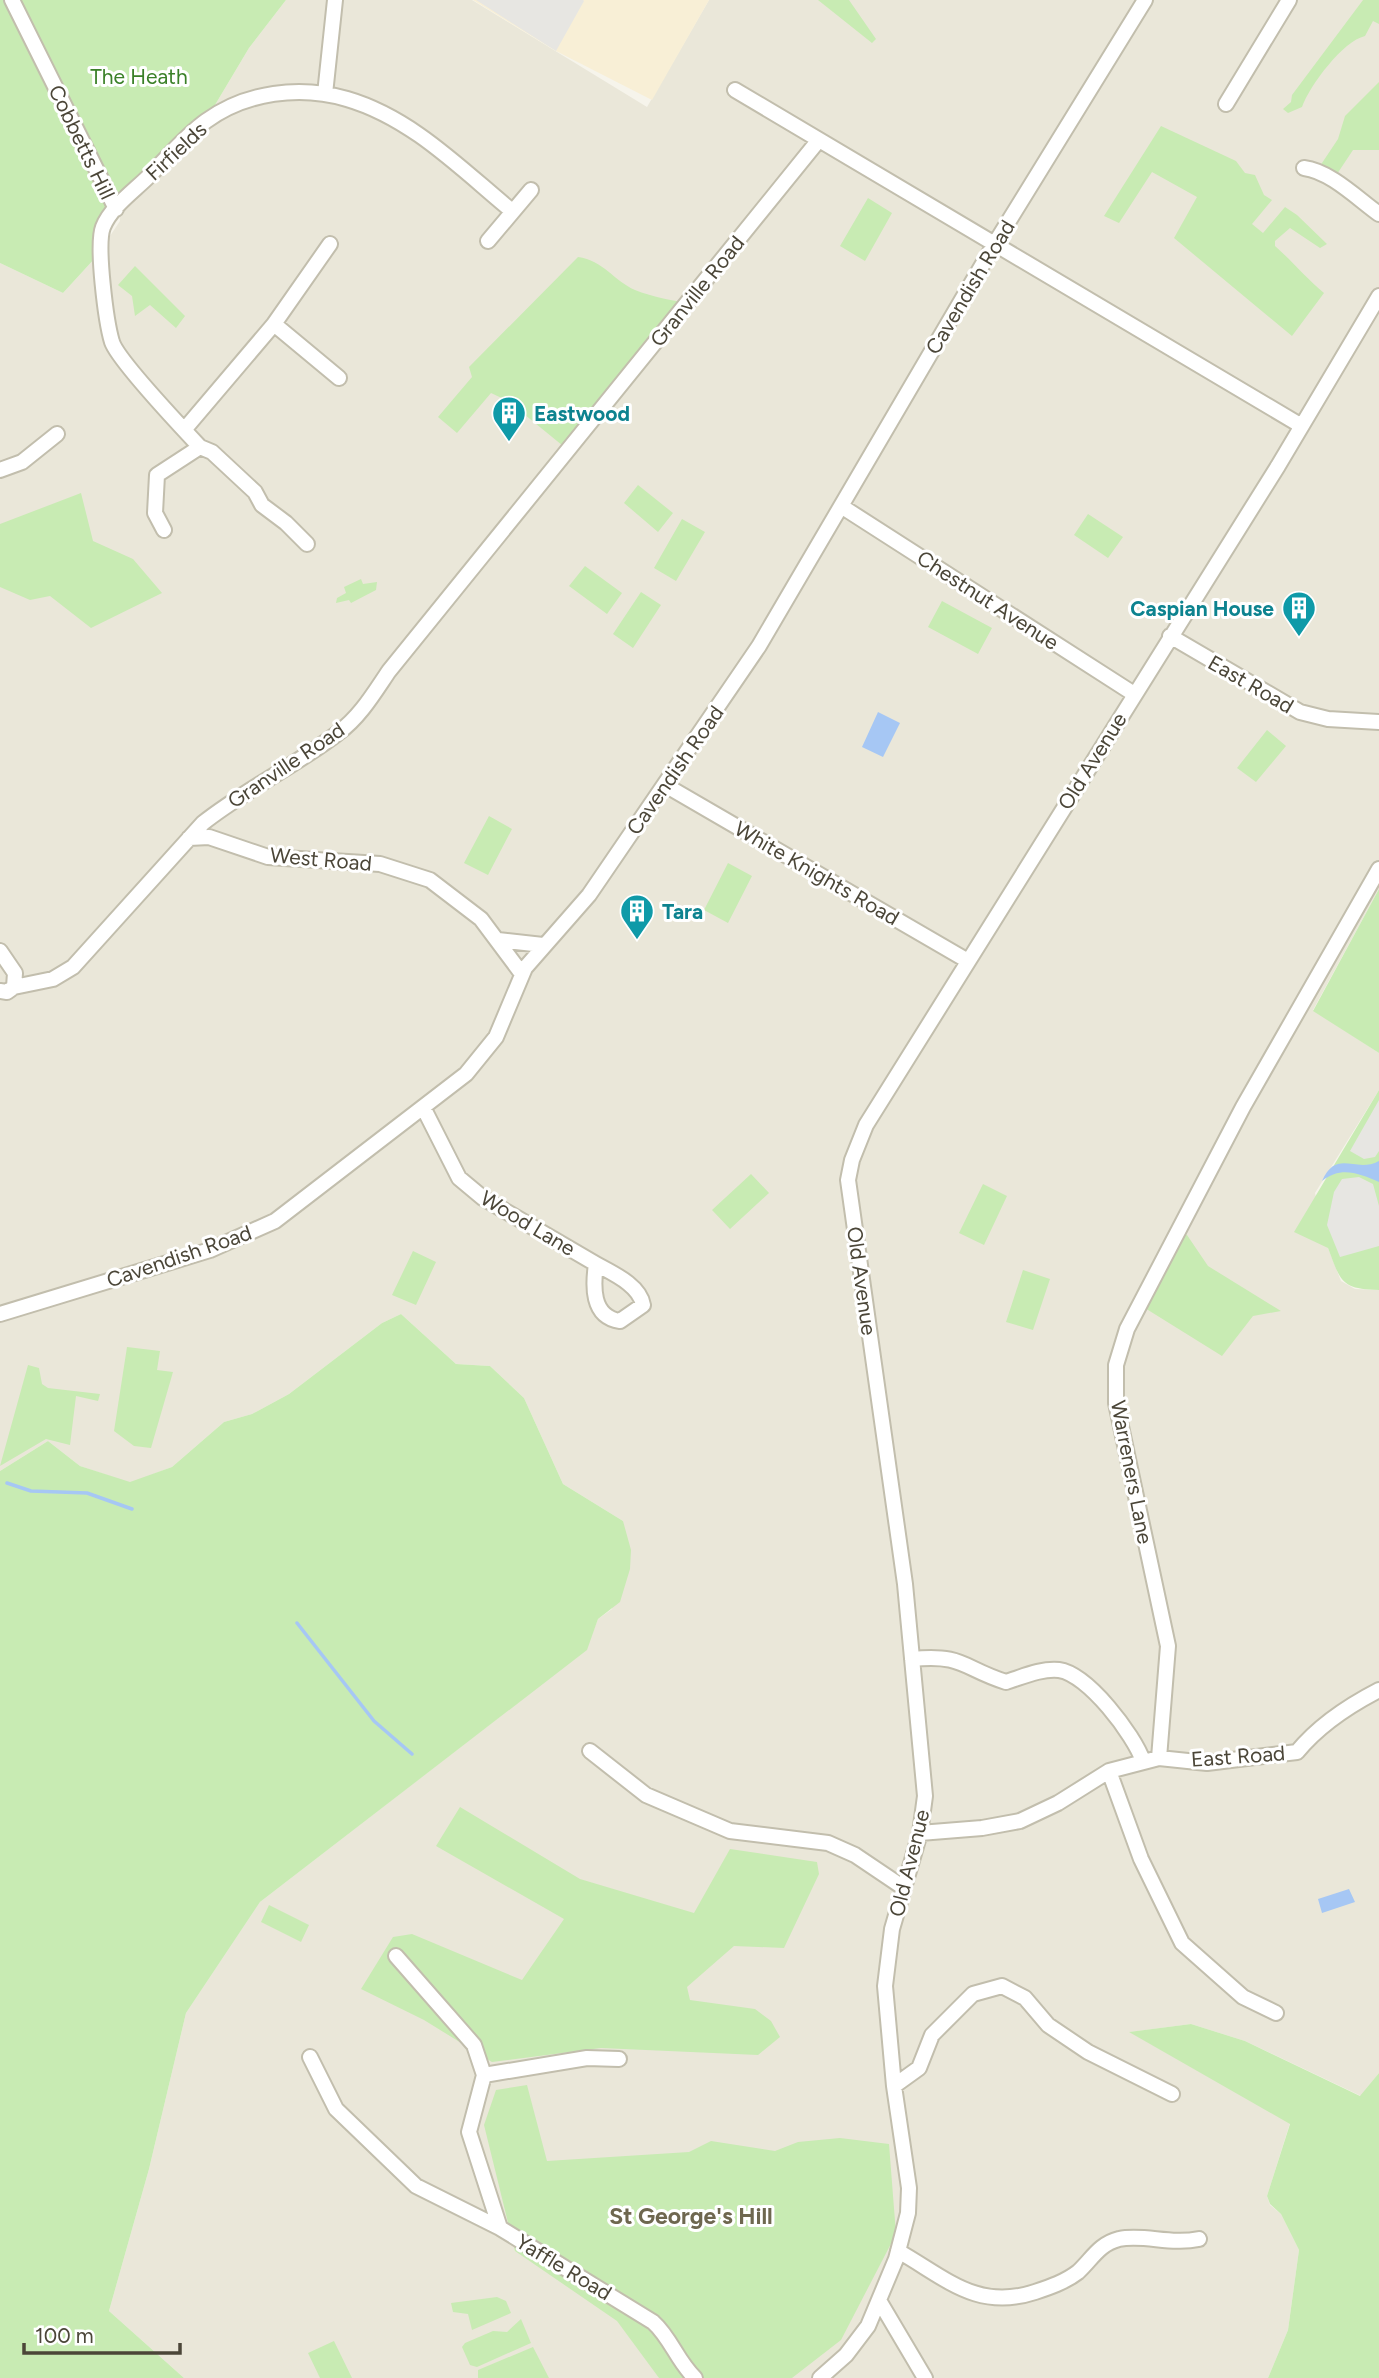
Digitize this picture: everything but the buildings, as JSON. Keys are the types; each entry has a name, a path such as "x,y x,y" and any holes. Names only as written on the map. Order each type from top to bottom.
{"street":[{"name":"Cobbetts Hill","path":"12,0 116,209 103,227 100,247 113,342 200,447 212,452 255,492 262,506 286,523 307,544"},
{"path":"325,94 335,0"},
{"name":"Cavendish Road","path":"0,1314 210,1250 275,1221 466,1074 481,1058 503,1024 522,974 543,945 589,895 759,646 994,245 1145,0"},
{"path":"1226,104 1289,0"},
{"path":"735,90 1300,425"},
{"name":"Firfields","path":"116,209 206,121 236,105 271,93 325,94 369,107 421,136 512,211"},
{"name":"Granville Road","path":"189,838 228,803 340,733 360,713 389,671 818,141"},
{"path":"1304,168 1314,170 1379,214"},
{"path":"488,241 531,190"},
{"path":"184,430 274,324 330,244"},
{"name":"Old Avenue","path":"820,2378 846,2355 868,2326 880,2302 908,2213 909,2188 894,2086 885,1986 892,1929 920,1833 925,1796 905,1584 848,1180 852,1160 866,1125 1377,301"},
{"path":"274,324 339,378"},
{"path":"0,470 22,462 57,434"},
{"path":"157,526 157,475 200,447"},
{"name":"Chestnut Avenue","path":"841,506 1134,694"},
{"name":"East Road","path":"1170,636 1300,712 1328,719 1379,722"},
{"name":"White Knights Road","path":"665,785 968,961"},
{"name":"West Road","path":"189,838 209,837 268,857 380,864 413,873 449,892 481,919 522,974"},
{"path":"0,991 7,992 15,986 54,979 73,967 189,838"},
{"name":"Warreners Lane","path":"1159,1758 1168,1646 1116,1403 1116,1365 1127,1329 1214,1159 1379,869"},
{"path":"498,940 543,945"},
{"path":"0,951 15,973 15,986"},
{"name":"Wood Lane","path":"423,1107 459,1178 483,1198 596,1264"},
{"path":"912,1659 944,1656 957,1659 1006,1682 1049,1670 1063,1670 1088,1687 1106,1705 1138,1745 1143,1761"},
{"name":"East Road","path":"1159,1758 1207,1763 1297,1752 1309,1737 1333,1718 1379,1690"},
{"path":"590,1751 646,1795 730,1831 828,1843 855,1855 904,1888"},
{"path":"920,1833 982,1828 1020,1821 1058,1803 1109,1771 1159,1758"},
{"path":"1109,1771 1141,1859 1182,1943 1242,1997 1276,2013"},
{"path":"396,1956 474,2045 484,2075 587,2058 619,2059"},
{"path":"894,2086 919,2068 932,2035 972,1994 1002,1986 1025,1998 1048,2025 1088,2052 1172,2094"},
{"path":"310,2056 336,2109 416,2186 500,2228"},
{"name":"Yaffle Road","path":"484,2075 470,2132 500,2228 653,2322 667,2334 674,2351 695,2378"},
{"path":"898,2251 974,2296 1011,2300 1056,2285 1078,2272 1100,2247 1120,2239 1180,2243 1199,2239"},
{"path":"880,2302 925,2378"}],"shaded area":[{"path":"286,0 472,0 647,107 709,0 1379,0 1379,889 1313,1010 1379,1053 1379,1090 1315,1193 1328,1248 1341,1281 1355,1289 1379,1290 1379,2073 1361,2096 1245,2041 1191,2024 1130,2032 1290,2123 1267,2196 1270,2205 1281,2214 1299,2250 1288,2330 1268,2378 184,2378 109,2311 149,2169 186,2013 260,1902 586,1650 598,1619 612,1609 623,1521 563,1484 524,1398 490,1366 456,1364 401,1314 382,1323 289,1394 252,1414 224,1422 172,1467 130,1483 80,1466 48,1441 0,1471 0,263 63,293 96,257 120,221 118,200 212,110 249,48"},
{"path":"473,0 709,0 652,100 556,51"},
{"path":"476,0 583,0 584,1 556,51"},
{"path":"1379,1100 1379,1151 1375,1157 1364,1159 1350,1151"},
{"path":"1359,1177 1373,1184 1379,1206 1379,1246 1340,1257 1327,1225 1334,1192 1342,1179"}],"green space":[{"name":"The Heath","path":"0,0 8,0 113,209 96,257 63,293 0,263"},
{"name":"The Heath","path":"18,0 286,0 249,48 212,110 118,200"},
{"path":"818,0 849,0 876,39 872,43"},
{"path":"1363,0 1379,0 1379,24 1373,21 1365,36 1347,46 1320,76 1302,107 1288,113 1283,109 1291,102 1292,95"},
{"path":"1379,82 1379,150 1353,150 1337,174 1320,166 1338,139 1345,116"},
{"path":"1161,126 1236,161 1245,173 1255,175 1264,195 1272,200 1252,224 1263,233 1285,207 1327,244 1320,248 1290,228 1275,241 1275,246 1324,293 1292,336 1174,238 1197,197 1152,172 1119,223 1104,216"},
{"path":"868,198 892,213 865,261 840,246"},
{"path":"578,257 601,266 635,290 690,304 568,450 508,401 491,393 457,433 438,417 472,377 469,367"},
{"path":"135,266 185,316 176,328 150,305 135,316 132,296 118,285"},
{"path":"638,485 673,513 658,532 624,503"},
{"path":"81,493 93,541 133,559 162,593 91,628 50,596 30,600 0,587 0,524"},
{"path":"1088,514 1123,537 1108,558 1074,535"},
{"path":"682,519 705,532 676,581 654,568"},
{"path":"585,566 622,593 607,614 569,586"},
{"path":"361,579 363,584 377,582 376,590 351,603 349,600 336,603 337,598 346,593 344,587"},
{"path":"641,592 661,605 633,648 613,634"},
{"path":"942,601 992,628 978,654 928,627"},
{"path":"1267,730 1286,746 1256,782 1237,768"},
{"path":"489,816 512,829 488,875 464,863"},
{"path":"728,863 752,876 728,923 704,910"},
{"path":"1379,889 1379,1053 1313,1011"},
{"path":"1379,1090 1379,1290 1357,1288 1344,1281 1328,1248 1294,1232"},
{"path":"751,1174 769,1193 730,1229 712,1210"},
{"path":"983,1184 1007,1196 984,1245 959,1233"},
{"path":"1179,1231 1187,1235 1208,1266 1281,1311 1253,1316 1222,1356 1140,1305"},
{"path":"413,1251 436,1262 416,1305 392,1295"},
{"path":"1023,1270 1050,1279 1033,1330 1006,1322"},
{"path":"401,1314 456,1364 490,1366 524,1398 563,1484 623,1521 631,1550 630,1569 620,1602 598,1619 587,1650 260,1902 186,2013 149,2169 109,2311 184,2378 0,2378 0,1471 48,1441 80,1466 130,1482 172,1467 224,1422 252,1414 289,1394 382,1323"},
{"path":"127,1347 160,1351 157,1370 173,1372 151,1448 134,1446 114,1431"},
{"path":"28,1365 39,1368 42,1384 48,1388 100,1394 98,1401 76,1396 70,1445 46,1439 0,1466"},
{"path":"460,1807 580,1879 694,1913 730,1849 817,1862 819,1874 784,1948 734,1946 687,1987 690,2000 755,2009 771,2021 780,2037 758,2055 601,2048 492,2062 424,2020 361,1989 393,1937 412,1934 522,1980 564,1919 436,1846"},
{"path":"269,1905 309,1925 301,1942 261,1922"},
{"path":"1191,2024 1245,2041 1360,2096 1379,2073 1379,2378 1268,2378 1288,2330 1299,2250 1281,2214 1270,2204 1267,2196 1290,2124 1129,2032"},
{"path":"527,2085 547,2161 689,2152 711,2141 775,2151 798,2142 840,2138 889,2144 896,2234 841,2340 792,2378 659,2378 617,2321 515,2251 484,2125 496,2090"},
{"path":"497,2297 506,2301 511,2313 472,2330 468,2314 453,2312 451,2303"},
{"path":"521,2319 531,2343 477,2367 470,2365 462,2347 465,2343 493,2331 507,2332"},
{"path":"334,2341 352,2378 320,2378 308,2353"},
{"path":"533,2347 549,2378 478,2378 478,2370"}],"water":[{"path":"878,712 900,723 883,757 862,747"},
{"path":"1379,1161 1379,1182 1343,1172 1322,1181 1334,1166"},
{"path":"1349,1889 1355,1902 1322,1913 1318,1899"}],"waterway":[{"path":"7,1483 31,1491 87,1493 132,1509"},
{"path":"297,1623 374,1721 412,1754"}],"place":[{"name":"Eastwood","path":"509,443"},
{"name":"Caspian House","path":"1299,638"},
{"name":"Tara","path":"637,941"}],"district":[{"name":"St George's Hill","path":"691,2216"}]}
